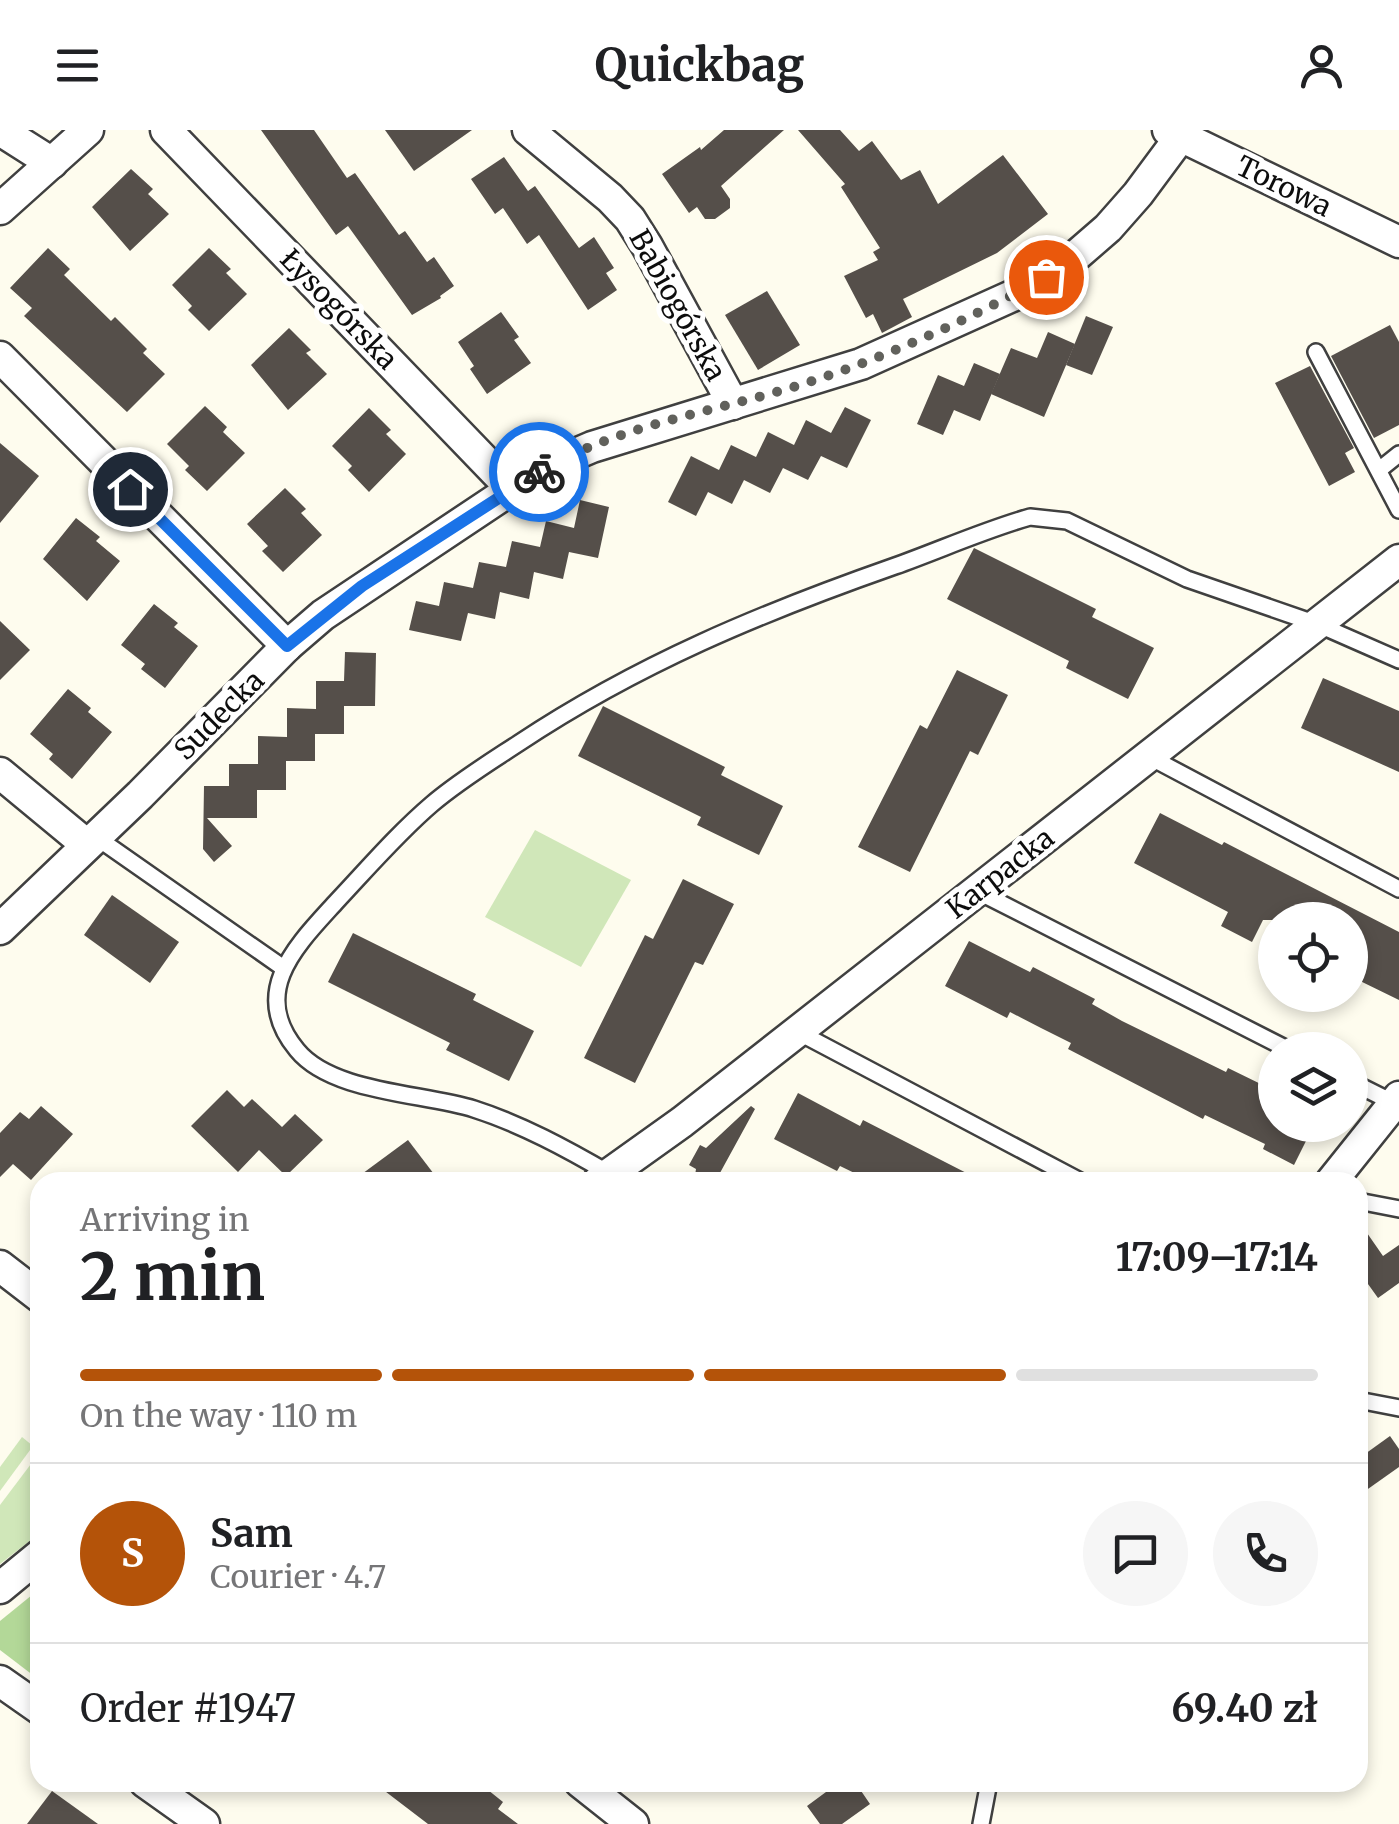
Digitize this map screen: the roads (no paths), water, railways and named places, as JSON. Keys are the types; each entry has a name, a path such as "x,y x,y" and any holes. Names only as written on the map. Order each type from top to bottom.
{"street":[{"path":"0,130 52,163"},
{"path":"0,209 88,130"},
{"name":"Łysogórska","path":"166,130 512,489"},
{"name":"Babiogórska","path":"528,130 610,198 630,220 648,246 733,404"},
{"name":"Sudecka","path":"0,929 287,646 362,586 512,489 592,446 861,364 1046,277 1108,228 1138,194 1175,133"},
{"name":"Torowa","path":"1175,133 1399,242"},
{"path":"0,358 287,646"},
{"name":"Karpacka","path":"621,1172 1399,560"},
{"path":"0,773 91,841"},
{"path":"1339,1172 1397,1100"},
{"path":"0,1266 30,1289"},
{"path":"0,1588 30,1564"},
{"path":"0,1681 30,1702"},
{"path":"152,1792 169,1814 204,1824"},
{"path":"593,1792 633,1824"}],"lane":[{"path":"1316,352 1399,510"},
{"path":"1378,470 1399,454"},
{"path":"597,1172 499,1118 470,1107 358,1083 314,1066 297,1051 284,1031 278,1009 282,966 298,943 403,830 434,802 584,700 657,661 746,622 1010,522 1044,516 1067,521 1187,580 1318,624 1399,660"},
{"path":"1148,756 1399,889"},
{"path":"91,841 282,966"},
{"path":"978,891 1258,1034"},
{"path":"798,1032 1063,1172"},
{"path":"1368,1088 1397,1100"},
{"path":"1368,1203 1399,1209"},
{"path":"1368,1402 1399,1408"},
{"path":"982,1824 987,1792"}]}
